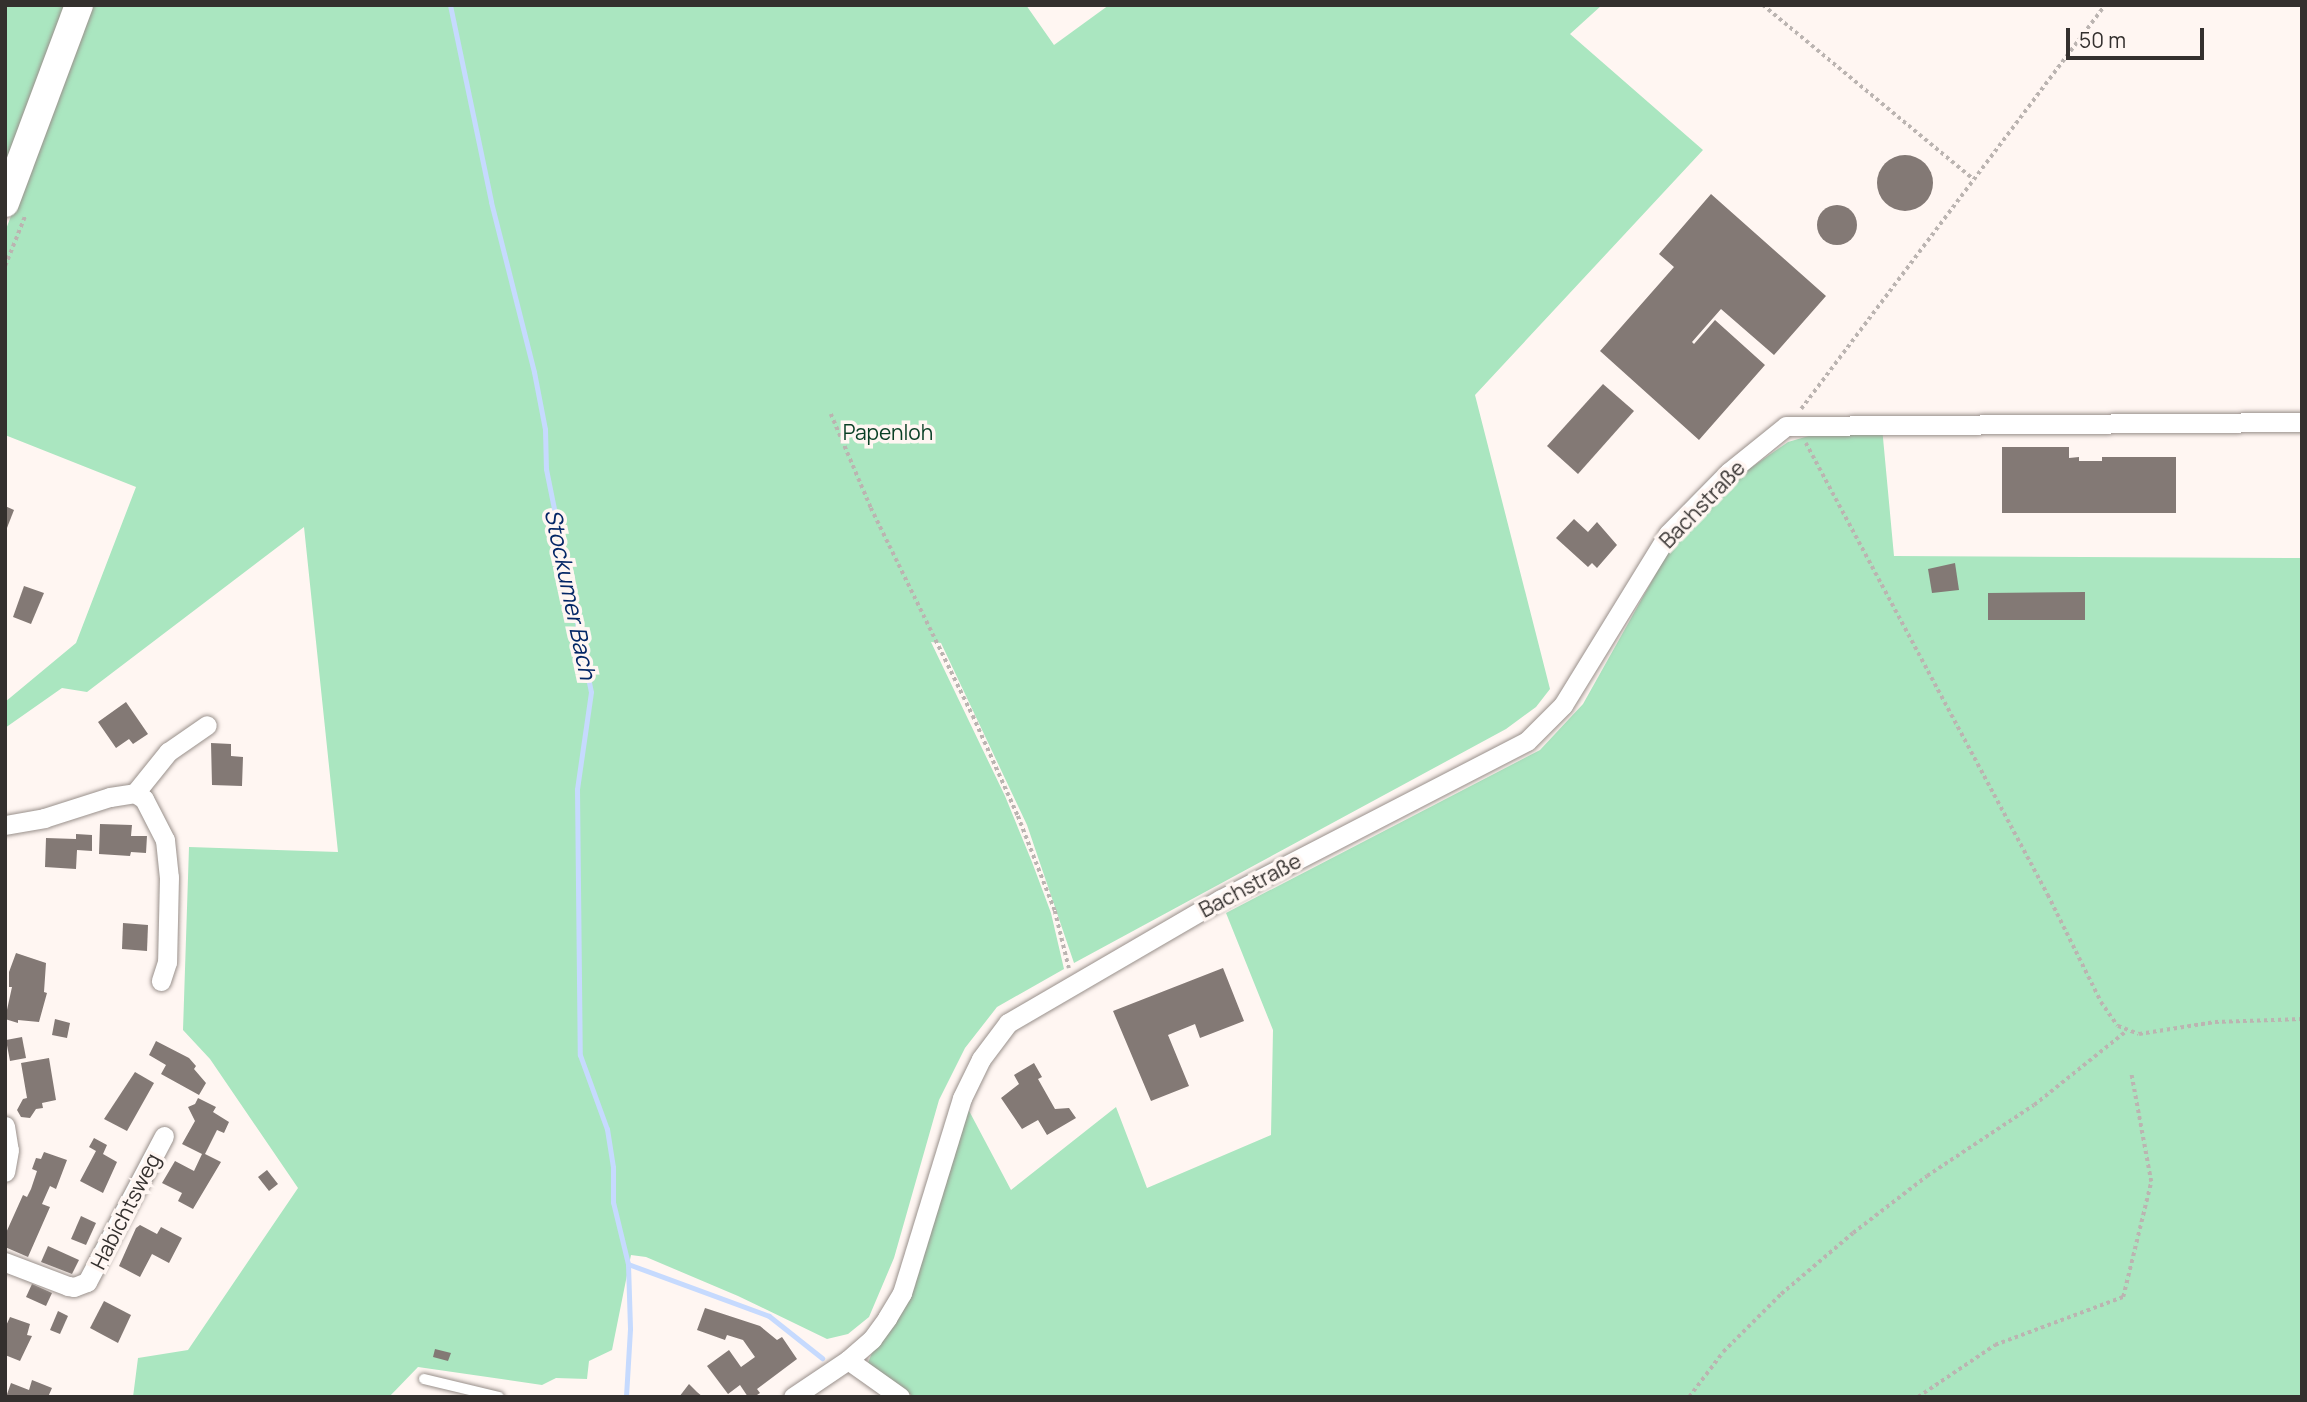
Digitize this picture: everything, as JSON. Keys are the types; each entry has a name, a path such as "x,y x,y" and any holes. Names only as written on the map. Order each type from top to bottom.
{"main road":[{"path":"5,203 79,5"}],"street":[{"path":"1786,426 2302,422"},
{"name":"Bachstraße","path":"793,1397 848,1360 872,1339 902,1293 962,1098 981,1059 1008,1023 1221,899 1527,741 1563,705 1668,534 1729,472 1786,426"},
{"path":"5,825 44,818 110,797 135,793 168,752 207,725"},
{"path":"135,793 144,799 165,840 169,877 167,962 161,981"},
{"path":"5,1126 9,1150 5,1172"},
{"name":"Habichtsweg","path":"5,1262 68,1286 74,1287 88,1282 164,1136"},
{"path":"848,1360 900,1397"}],"lane":[{"path":"424,1379 499,1397"}],"path":[{"path":"1763,5 1973,179"},
{"path":"2105,5 1786,426 1804,440 1815,455 2111,1018 2126,1032 2139,1034 2215,1022 2302,1019"},
{"path":"831,415 871,508 973,716 1018,816 1055,911 1073,984"},
{"path":"1689,1397 1723,1352 1781,1294 1853,1233 1927,1176 2034,1105 2126,1032"},
{"path":"1918,1397 1995,1345 2123,1297 2151,1182 2131,1073"}],"green space":[{"path":"5,5 68,5 5,177"},
{"name":"Papenloh","path":"89,5 1026,5 1054,45 1109,5 1602,5 1570,34 1703,150 1475,395 1550,689 1536,707 1506,729 1074,963 1027,825 941,643 931,642 1005,796 1032,862 1051,913 1064,969 997,1007 965,1048 939,1100 894,1258 869,1317 848,1334 827,1339 738,1296 646,1257 631,1255 612,1350 589,1361 587,1379 556,1378 542,1385 418,1367 389,1397 133,1397 138,1358 188,1350 298,1188 210,1059 183,1030 189,847 338,852 304,527 87,692 62,688 5,728 5,702 76,643 136,487 5,435 5,232"},
{"path":"1882,427 1894,556 2302,558 2302,1397 914,1397 868,1363 967,1107 1011,1190 1116,1107 1147,1188 1271,1135 1273,1030 1226,913 1540,750 1583,704 1677,536 1729,483 1788,442 1812,435"}],"building":[{"path":"1900,155 1910,155 1925,163 1931,172 1931,194 1925,203 1910,211 1900,211 1882,199 1877,188 1877,178 1889,160"},
{"path":"1711,194 1826,296 1774,355 1721,309 1692,342 1694,344 1715,320 1765,365 1699,440 1600,351 1674,267 1659,254"},
{"path":"1837,205 1845,206 1851,211 1856,217 1856,233 1851,239 1845,244 1837,245 1829,244 1823,239 1818,233 1817,225 1818,217 1823,211 1829,206"},
{"path":"1603,384 1634,411 1578,474 1547,446"},
{"path":"2002,447 2069,447 2069,458 2079,457 2079,461 2102,461 2102,457 2176,457 2176,513 2002,513"},
{"path":"5,506 14,510 5,533"},
{"path":"1574,519 1588,532 1597,522 1617,545 1597,568 1592,563 1588,567 1556,538"},
{"path":"1955,563 1959,590 1932,593 1928,569"},
{"path":"24,586 44,593 31,624 13,617"},
{"path":"2085,592 2085,620 1988,620 1988,593"},
{"path":"126,702 148,734 133,744 129,739 116,748 98,722"},
{"path":"211,743 231,744 231,756 243,757 242,786 212,785"},
{"path":"100,824 132,825 131,836 147,836 146,853 131,852 130,856 99,854"},
{"path":"76,834 92,835 92,851 77,850 76,869 45,867 46,838 76,839"},
{"path":"123,923 148,925 147,951 122,949"},
{"path":"16,953 46,963 44,992 47,993 39,1022 18,1020 18,1023 5,1019 12,987 9,987 9,972"},
{"path":"1223,968 1244,1021 1200,1038 1195,1024 1168,1035 1189,1086 1151,1101 1113,1011"},
{"path":"55,1019 70,1023 67,1038 52,1035"},
{"path":"22,1037 26,1058 10,1061 6,1040"},
{"path":"156,1041 189,1058 196,1066 194,1069 206,1083 199,1095 161,1074 166,1065 149,1055"},
{"path":"49,1058 56,1100 42,1103 43,1108 36,1109 30,1118 21,1117 17,1110 23,1099 27,1098 21,1063"},
{"path":"1034,1063 1042,1077 1038,1079 1055,1109 1069,1108 1076,1118 1047,1135 1038,1120 1022,1129 1001,1098 1019,1084 1014,1075"},
{"path":"135,1072 154,1083 127,1131 104,1119"},
{"path":"198,1098 216,1107 213,1112 229,1122 224,1133 217,1130 205,1154 221,1162 193,1209 178,1201 182,1193 162,1183 175,1161 194,1171 202,1154 182,1144 195,1121 188,1107 195,1104"},
{"path":"94,1138 107,1145 103,1154 117,1162 103,1193 80,1181 96,1151 89,1147"},
{"path":"44,1152 67,1160 56,1189 50,1186 42,1204 50,1207 28,1257 5,1247 5,1235 23,1195 27,1197 31,1189 37,1171 32,1169 36,1158 41,1159"},
{"path":"267,1170 278,1184 269,1191 258,1177"},
{"path":"81,1216 96,1223 86,1245 71,1239"},
{"path":"140,1225 157,1234 161,1227 182,1238 169,1263 152,1254 140,1277 119,1266 136,1228"},
{"path":"48,1246 79,1260 72,1274 41,1262"},
{"path":"32,1284 52,1293 46,1306 26,1297"},
{"path":"104,1301 131,1315 118,1343 90,1328"},
{"path":"705,1308 760,1326 777,1340 782,1337 797,1359 757,1389 760,1393 754,1397 748,1397 740,1385 728,1394 707,1366 729,1350 741,1367 755,1357 743,1340 727,1335 725,1340 697,1330"},
{"path":"58,1311 68,1316 60,1334 50,1330"},
{"path":"10,1317 30,1324 27,1335 32,1336 20,1361 5,1355 5,1328"},
{"path":"435,1349 451,1353 448,1361 433,1357"},
{"path":"32,1380 52,1388 48,1397 6,1397 11,1383 29,1390"},
{"path":"689,1384 697,1392 703,1397 679,1397"}],"waterway":[{"name":"Stockumer Bach","path":"450,5 491,202 534,372 545,429 546,469 591,692 577,789 580,1055 607,1129 613,1167 613,1202 628,1264 630,1329 626,1397"},
{"path":"628,1264 769,1316 822,1358"}]}
